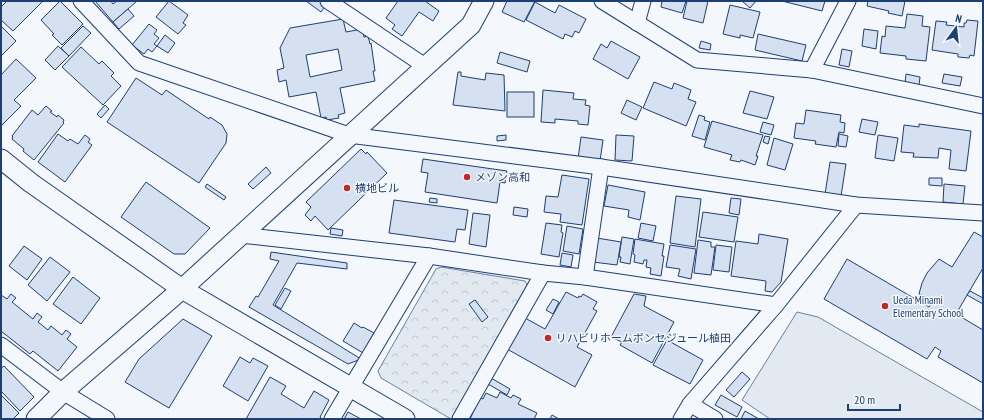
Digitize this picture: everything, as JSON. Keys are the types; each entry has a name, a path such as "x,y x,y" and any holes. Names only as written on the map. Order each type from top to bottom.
{"street":[{"path":"80,1 139,63 350,136 601,167 856,205 983,212"},
{"path":"328,1 425,66"},
{"path":"36,419 63,392 182,289 471,25 484,1"},
{"path":"602,1 696,60 812,70 983,106"},
{"path":"637,23 643,1"},
{"path":"812,70 848,1"},
{"path":"1,159 31,183 182,289 405,419"},
{"path":"585,277 601,167"},
{"path":"681,419 690,404 776,305 856,205"},
{"path":"241,235 429,256 776,305"},
{"path":"332,419 429,256"},
{"path":"460,419 543,273"},
{"path":"1,345 63,392 107,419"},
{"path":"690,404 714,419"}],"green space":[{"path":"441,267 525,281 529,288 453,419 381,378 378,371 436,269"},
{"path":"797,312 818,317 983,412 983,419 770,419 742,400"}],"building":[{"path":"7,1 43,1 13,31 1,20 1,7"},
{"path":"60,1 83,24 62,45 52,35 54,34 41,20"},
{"path":"95,1 111,1 113,4 117,1 137,1 113,22"},
{"path":"169,1 188,15 183,23 186,25 178,34 156,17"},
{"path":"306,1 323,1 327,4 321,12"},
{"path":"398,1 425,1 439,11 433,21 419,12 402,36 392,29 395,25 386,18"},
{"path":"507,1 535,1 524,22 502,12"},
{"path":"662,1 686,1 682,13 661,7"},
{"path":"687,1 708,1 703,23 683,18"},
{"path":"742,1 756,1 750,8"},
{"path":"782,1 825,1 822,11"},
{"path":"868,1 905,1 902,16 888,13 889,11 867,6"},
{"path":"535,2 555,13 559,5 586,19 579,33 575,31 572,37 565,34 563,39 526,20"},
{"path":"730,5 760,12 753,38 740,35 740,38 723,34"},
{"path":"128,9 134,16 119,29 113,22"},
{"path":"907,14 923,16 922,26 930,27 926,61 906,59 906,56 880,53 882,36 885,37 886,26 905,28"},
{"path":"343,19 346,32 362,29 364,37 368,36 370,44 371,43 375,81 340,88 345,113 338,115 339,118 327,120 326,117 321,118 316,92 289,97 286,80 279,82 277,70 284,68 280,48 290,28","holes":["338,49 342,70 310,77 306,55"]},
{"path":"967,20 978,21 974,56 970,55 969,58 958,57 958,54 932,50 936,21 947,22 946,25 964,27 964,23 966,23"},
{"path":"149,24 157,30 154,34 159,38 154,44 157,46 152,52 148,49 144,54 132,45"},
{"path":"1,26 16,41 1,56"},
{"path":"83,26 91,33 69,56 61,48"},
{"path":"864,29 878,31 876,49 862,46"},
{"path":"758,34 806,45 802,61 755,50"},
{"path":"165,35 175,43 168,53 157,46"},
{"path":"611,41 640,57 628,79 593,59 601,44 607,48"},
{"path":"701,41 711,44 710,50 699,48"},
{"path":"58,46 69,56 55,70 45,60"},
{"path":"81,47 99,64 102,61 114,73 111,76 121,86 103,105 62,67"},
{"path":"842,49 852,51 849,67 839,65"},
{"path":"500,52 530,61 527,72 497,63"},
{"path":"16,59 36,78 14,100 21,106 1,126 1,75"},
{"path":"458,72 461,72 461,76 485,80 486,73 504,75 505,111 453,105"},
{"path":"906,74 920,77 919,85 905,83"},
{"path":"944,74 962,77 960,86 942,83"},
{"path":"136,78 162,95 166,90 209,119 210,117 222,125 227,134 226,143 199,183 107,122"},
{"path":"654,82 672,89 674,83 691,90 688,99 696,102 686,126 643,108"},
{"path":"543,90 574,93 573,99 586,100 585,105 590,106 588,125 578,124 578,121 555,119 555,123 541,122"},
{"path":"750,91 774,97 767,119 743,113"},
{"path":"507,92 534,92 534,117 507,117"},
{"path":"627,100 642,107 636,120 621,113"},
{"path":"105,105 109,109 101,118 97,114"},
{"path":"46,106 52,111 50,112 57,117 58,115 64,120 64,123 34,160 12,139 12,136 32,110 38,115"},
{"path":"806,110 841,115 840,122 845,123 844,133 839,132 836,147 815,144 816,141 794,138 796,123 804,124"},
{"path":"699,115 705,117 704,120 710,122 705,140 692,136"},
{"path":"862,119 878,122 875,135 859,132"},
{"path":"712,121 763,135 756,156 758,156 755,165 741,160 740,162 730,160 732,155 704,147"},
{"path":"763,122 774,125 771,135 760,132"},
{"path":"919,124 971,131 966,171 949,169 951,150 939,148 938,158 913,157 914,153 901,152 904,125 919,127"},
{"path":"58,134 68,141 70,139 78,144 85,135 90,139 88,142 92,145 65,182 38,162"},
{"path":"839,134 848,136 846,147 838,146"},
{"path":"506,135 506,140 497,141 497,136"},
{"path":"616,135 634,136 632,161 615,160"},
{"path":"878,135 898,138 894,161 875,158"},
{"path":"765,136 770,137 768,144 763,142"},
{"path":"581,137 603,140 600,161 578,159"},
{"path":"774,138 793,144 785,170 767,165"},
{"name":"横地ビル","path":"361,149 366,154 367,152 387,173 328,230 315,216 311,221 305,215 311,207 306,202"},
{"name":"メゾン高和","path":"423,159 507,171 505,183 500,182 497,203 425,192 428,173 421,172"},
{"path":"830,162 846,164 841,196 825,194"},
{"path":"266,167 271,173 253,189 248,184"},
{"path":"562,175 589,179 582,225 560,222 561,214 544,212 546,196 558,197"},
{"path":"929,178 942,178 942,186 929,185"},
{"path":"146,182 210,228 185,254 174,254 121,217"},
{"path":"207,184 226,197 224,200 205,187"},
{"path":"944,184 965,186 963,204 943,202"},
{"path":"608,185 645,192 640,220 628,217 629,210 604,206"},
{"path":"676,196 701,199 695,247 670,243"},
{"path":"430,198 437,199 437,203 429,202"},
{"path":"731,198 741,199 739,215 729,213"},
{"path":"394,200 468,210 465,230 457,229 455,242 389,233"},
{"path":"514,207 528,209 527,217 513,215"},
{"path":"703,212 738,217 734,242 699,237"},
{"path":"473,213 490,215 486,247 469,244"},
{"path":"546,223 562,225 561,232 563,233 559,257 541,254"},
{"path":"641,223 656,226 653,241 638,238"},
{"path":"567,226 583,229 579,254 563,251"},
{"path":"331,228 343,230 342,236 330,234"},
{"path":"974,232 983,237 983,268 956,314 983,330 983,383 938,357 941,351 935,347 927,359 824,299 847,259 929,307 933,301 919,294 927,273 939,259 952,267"},
{"path":"759,234 788,239 781,282 772,292 765,291 766,281 731,276 736,241 758,244"},
{"path":"622,237 634,239 630,264 620,262 621,257 619,257"},
{"path":"597,238 621,242 617,265 593,262"},
{"path":"635,239 664,244 661,276 650,274 651,268 646,267 647,260 644,260 643,264 634,262 635,255 633,254"},
{"path":"698,240 711,242 711,247 715,247 711,275 694,273"},
{"path":"670,245 696,249 691,279 678,276 680,269 666,267"},
{"path":"716,245 732,247 729,272 713,270"},
{"path":"24,246 42,259 27,280 9,266"},
{"path":"271,252 347,263 347,269 297,263 273,305 361,359 348,364 249,307 256,296 258,297 279,261 270,259"},
{"path":"562,253 573,255 571,267 560,265"},
{"path":"50,257 70,272 47,301 28,285"},
{"path":"73,277 100,298 81,324 53,304"},
{"path":"285,288 291,291 281,309 275,305"},
{"path":"970,291 983,298 983,304 967,295"},
{"name":"リハビリホームボンセジュール植田","path":"566,292 578,298 583,294 597,302 593,309 597,311 577,347 592,355 575,387 507,349 525,318 545,329"},
{"path":"11,294 16,298 12,302 33,319 37,313 42,317 38,322 48,330 51,326 62,335 66,330 71,334 67,339 77,347 58,371 33,351 30,354 1,331 1,295 7,299"},
{"path":"634,294 646,296 644,306 674,322 652,363 620,345 622,342 611,337"},
{"path":"553,299 559,302 553,314 546,310"},
{"path":"475,300 488,317 482,322 469,304"},
{"path":"183,319 212,336 169,408 125,382 139,359"},
{"path":"354,323 374,333 363,353 343,341"},
{"path":"667,340 703,360 690,384 653,365"},
{"path":"240,357 250,363 253,358 268,366 248,401 223,386"},
{"path":"4,366 34,397 20,411 1,391 1,368"},
{"path":"742,372 750,379 734,397 726,390"},
{"path":"270,377 286,386 281,394 304,408 314,391 329,400 320,417 322,419 246,419"},
{"path":"491,378 510,389 507,395 488,384"},
{"path":"500,392 511,398 513,395 521,399 518,404 537,413 534,419 470,419 479,397 483,399 486,393 497,398"},
{"path":"1,395 19,413 13,419 1,419"},
{"path":"721,395 742,407 737,417 715,405"},
{"path":"745,411 759,419 741,419"},
{"path":"348,412 361,419 344,419"},
{"path":"552,415 559,419 550,419"}],"place":[{"name":"メゾン高和","path":"467,177"},
{"name":"横地ビル","path":"347,188"},
{"name":"Ueda Minami Elementary School","path":"885,306"},
{"name":"リハビリホームボンセジュール植田","path":"548,338"}]}
